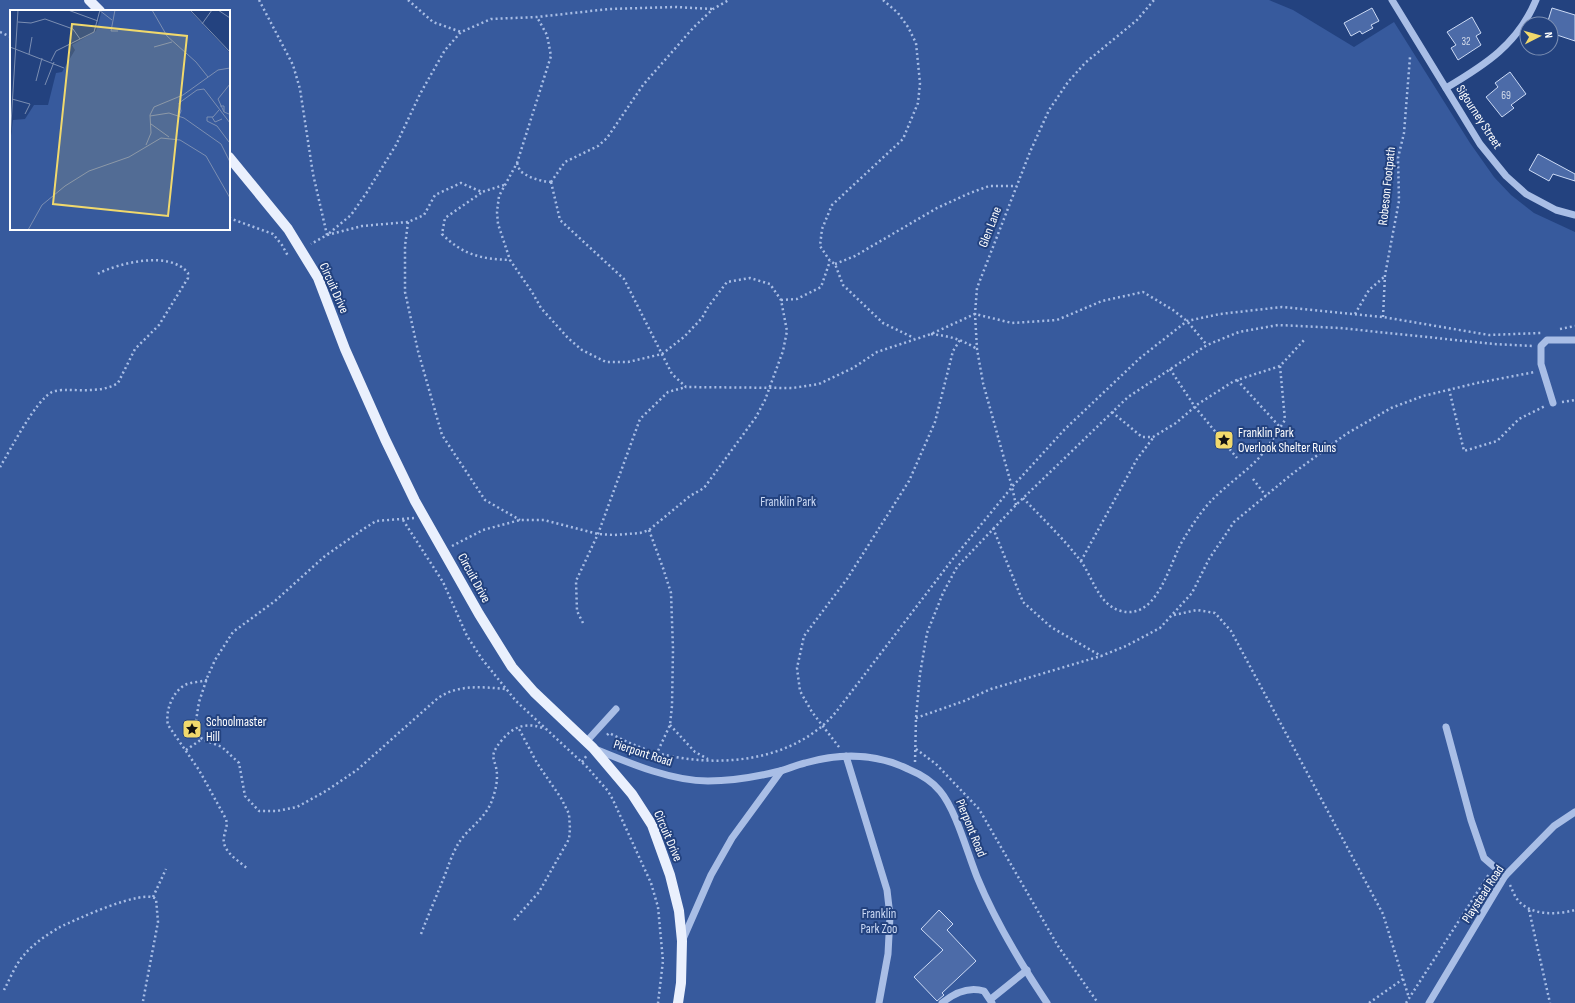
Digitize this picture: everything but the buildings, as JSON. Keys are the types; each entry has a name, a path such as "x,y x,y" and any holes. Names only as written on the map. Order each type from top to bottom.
{"main road":[{"path":"89,0 99,10"},
{"name":"Circuit Drive","path":"230,158 288,229 318,278 345,349 415,502 479,614 512,667 534,692 590,745 632,794 652,825 670,875 679,911 682,940 678,1003"}],"street":[{"name":"Sigourney Street","path":"1392,0 1480,144 1506,176 1526,194 1556,210 1575,215"},
{"path":"1446,88 1479,69 1505,48 1519,31 1536,0"},
{"path":"1553,403 1542,371 1540,358 1541,346 1547,340 1575,340"},
{"path":"590,745 616,709"},
{"path":"1446,727 1470,820 1484,858 1505,876"},
{"name":"Pierpont Road","path":"590,745 638,766 668,775 706,781 746,779 818,760 846,756 880,758 912,770 932,782 945,796 991,906 1027,970 1048,1003"},
{"path":"846,756 887,890 890,916 888,954 879,1003"},
{"path":"682,940 712,875 732,838 781,771"},
{"name":"Playstead Road","path":"1429,1003 1505,876 1554,826 1575,812"},
{"path":"942,1003 954,994 976,988 984,991 991,1001 1027,970"}],"path":[{"path":"259,0 293,65 300,89 313,174 327,235"},
{"path":"408,0 433,22 461,32"},
{"path":"686,387 672,374 624,279 560,220 551,182 565,162 598,146 606,138 643,85 693,28 713,9 729,0"},
{"path":"883,0 898,13 908,27 916,43 920,84 918,103 903,139 832,206 822,229 820,246 830,261 835,264 843,285 883,323 914,338"},
{"name":"Glen Lane","path":"1016,505 983,383 977,349 974,314 977,288 1016,186 1049,110 1068,82 1085,63 1137,20 1154,0"},
{"path":"311,244 327,235 351,215 396,145 420,94 445,50 461,32 491,19 537,17 609,9 675,7 713,9"},
{"path":"443,551 483,530 520,520 544,520 598,534 627,535 649,530 690,496 704,488 756,417 784,352 787,331 781,300 770,284 750,278 727,282 695,328 662,354 628,362 606,362 582,350 568,338 541,308 510,260 498,224 497,212 499,196 517,163 551,56 546,35 537,17"},
{"path":"0,32 10,37"},
{"name":"Robeson Footpath","path":"1383,317 1384,277 1399,201 1398,158 1404,133 1410,57"},
{"path":"517,163 520,171 527,176 539,181 551,182"},
{"path":"327,235 362,226 408,222 424,215 435,195 461,183 482,192"},
{"path":"504,185 482,192 445,218 442,234 455,247 486,259 510,260"},
{"path":"835,264 855,256 937,208 970,193 989,186 1016,186"},
{"path":"230,218 273,234 282,245 288,256"},
{"path":"408,222 405,246 405,292 418,350 442,435 485,500 520,520"},
{"path":"0,467 36,407 49,395 59,390 108,388 118,383 135,349 159,325 188,278 188,273 178,264 160,261 130,263 111,267 97,274"},
{"path":"781,300 797,300 820,287 830,261"},
{"path":"1355,314 1369,290 1384,277"},
{"path":"583,623 577,610 576,581 598,534 640,420 668,392 686,387 792,388 819,384 854,368 877,352 914,338 931,334 974,314 1012,323 1057,320 1102,301 1143,292 1173,310 1186,321 1207,345"},
{"path":"607,736 610,733 634,745 674,757 710,760 738,759 770,754 804,740 824,726 952,560 1012,487 1065,430 1134,363 1186,321 1220,314 1282,307 1383,317 1489,336 1544,332"},
{"path":"912,770 915,764 916,718 920,674 927,633 934,612 957,567 1023,498 1128,397 1207,345 1239,332 1278,325 1340,328 1494,344 1541,346"},
{"path":"1552,331 1575,326"},
{"path":"931,334 953,337 977,349"},
{"path":"1081,561 1137,460 1153,437 1176,423 1194,407 1237,380 1280,366 1305,339"},
{"path":"846,756 812,712 800,691 797,668 804,636 847,579 909,481 935,422 954,351 960,340"},
{"path":"1023,498 1081,561 1095,588 1107,602 1121,611 1137,611 1152,601 1164,584 1183,540 1210,502 1258,459 1268,448 1285,420 1280,366"},
{"path":"1170,369 1194,407 1236,458"},
{"path":"916,718 964,701 991,689 1101,656 1126,646 1160,628 1174,615 1192,593 1209,559 1234,522 1292,474 1346,434 1392,408 1423,396 1449,389 1542,371"},
{"path":"1237,380 1280,427"},
{"path":"1449,389 1464,451 1497,441 1519,419 1553,403 1575,400"},
{"path":"1112,412 1142,437 1153,437"},
{"path":"1253,479 1266,496"},
{"path":"506,689 468,687 446,692 357,770 297,807 277,811 259,811 245,796 239,762 222,747 202,739 195,727 199,702 207,680 215,660 233,632 274,601 325,556 376,521 402,520 443,582 466,636 506,689 516,701 582,762 608,791 654,893 660,918 663,961 658,1003"},
{"path":"993,528 1023,602 1051,626 1101,656"},
{"path":"649,530 660,557 671,593 673,674 670,725 657,753"},
{"path":"1174,615 1197,610 1215,613 1231,631 1383,914 1409,998"},
{"path":"207,680 185,685 176,693 170,704 166,718 168,725 200,770 226,819 228,825 223,843 227,851 248,869"},
{"path":"421,934 433,900 460,840 475,825 489,807 494,793 497,775 492,760 495,749 503,738 518,727 531,725 548,730"},
{"path":"670,725 695,752 710,760"},
{"path":"514,920 539,892 569,839 570,829 569,814 561,798 537,763 518,727"},
{"path":"186,750 202,739"},
{"path":"916,749 936,764 979,809 1058,946 1098,1003"},
{"path":"582,762 586,757"},
{"path":"1406,1003 1492,868 1505,876 1517,899 1529,910 1558,914 1575,910"},
{"path":"153,897 166,869"},
{"path":"4,990 23,955 37,943 59,928 130,899 142,896 153,897 156,899 158,907 158,922 143,1001"},
{"path":"1529,910 1550,1003"},
{"path":"1369,1003 1403,979"}],"green space":[{"name":"Franklin Park","path":"0,0 1269,0 1293,10 1354,47 1394,22 1470,143 1494,177 1511,195 1534,213 1575,232 1575,1003 0,1003"}],"place":[{"name":"Franklin Park Overlook Shelter Ruins","path":"1224,440"},
{"name":"Schoolmaster Hill","path":"192,729"}],"park label":[{"name":"Franklin Park Zoo","path":"879,922"}]}
